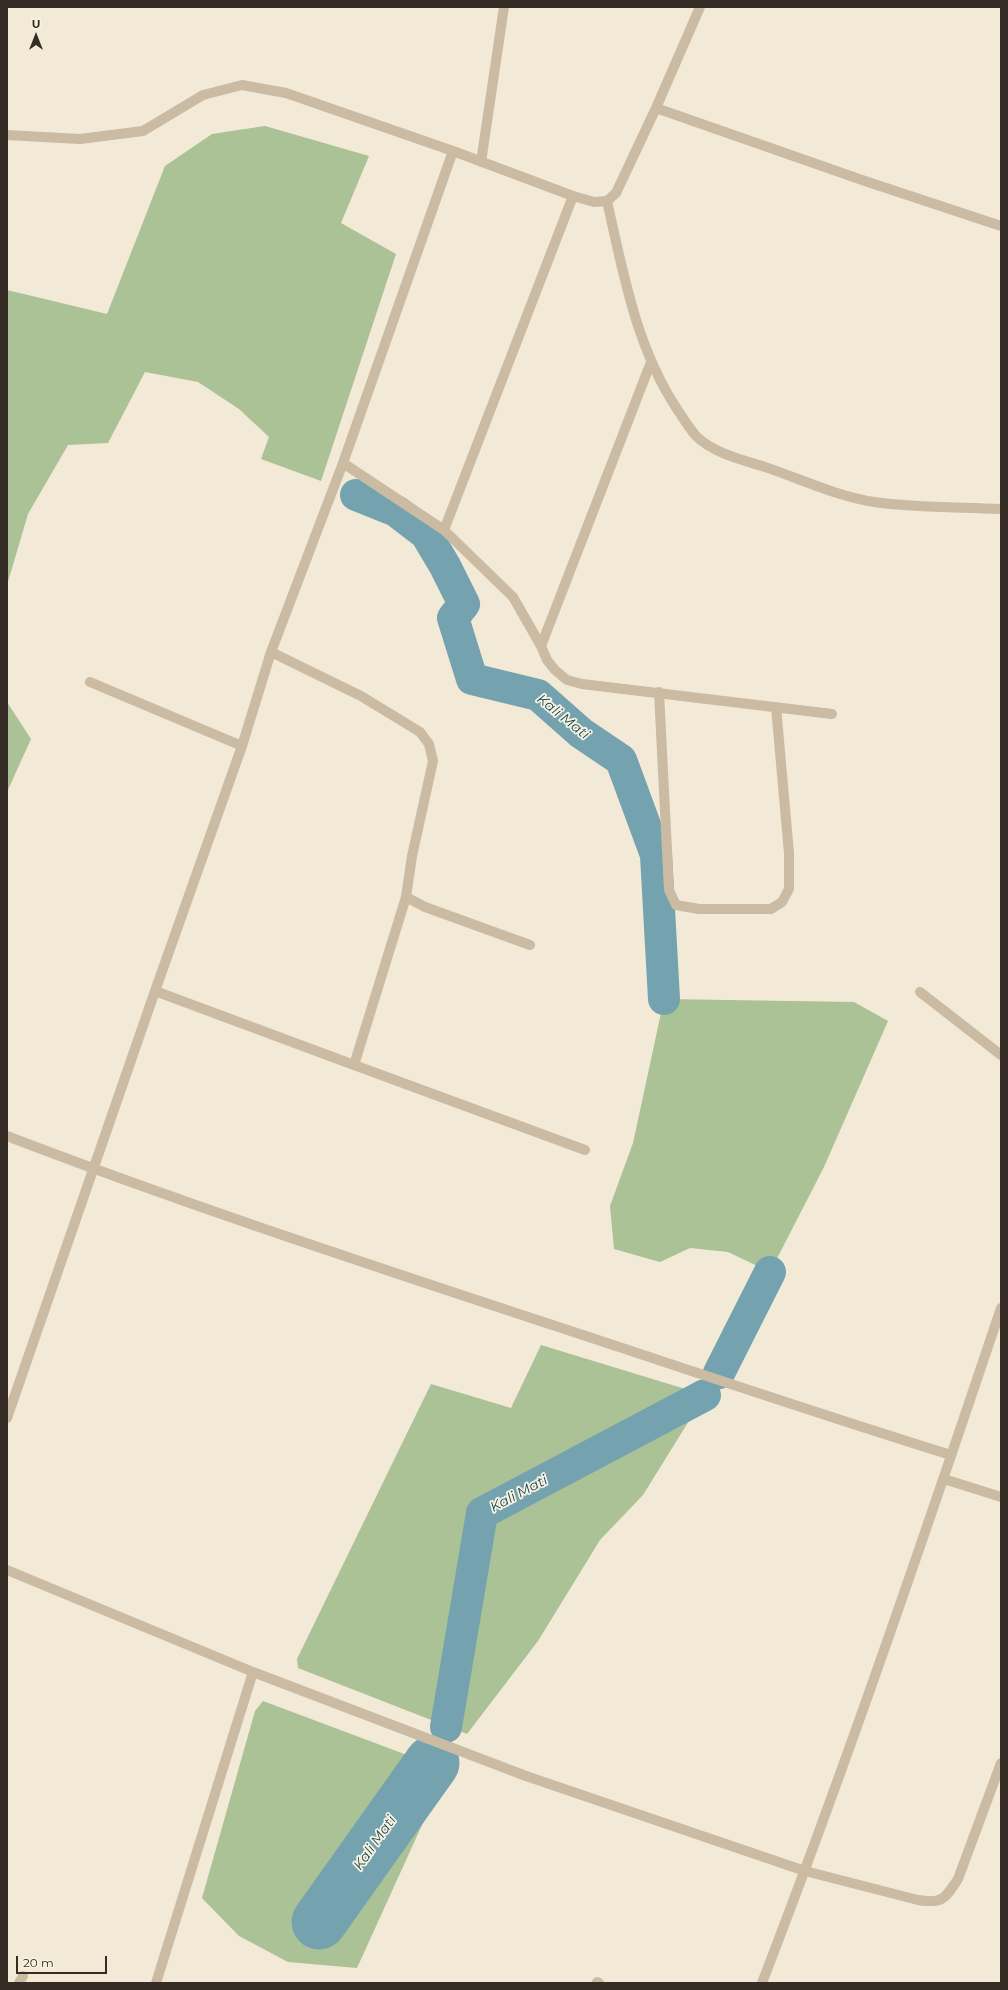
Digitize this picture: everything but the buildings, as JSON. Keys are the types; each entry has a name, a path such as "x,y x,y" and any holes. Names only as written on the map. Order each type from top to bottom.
{"street":[{"path":"481,162 504,7"},
{"path":"7,135 80,139 143,131 203,95 242,85 286,93 454,151 573,196 594,202 607,201 616,193 656,108 700,7"},
{"path":"656,108 862,180 1001,226"},
{"path":"7,1418 155,991 242,746 271,652 343,464 454,151"},
{"path":"444,530 573,196"},
{"path":"607,201 636,320 651,362 666,392 697,436 712,446 740,458 824,490 873,502 1001,509"},
{"path":"541,646 651,362"},
{"path":"343,464 444,530 513,597 541,646 547,660 567,680 582,684 659,692 832,714"},
{"path":"271,652 360,696 420,732 429,744 433,761 412,856 406,898 354,1065"},
{"path":"90,682 242,746"},
{"path":"659,692 669,890 676,905 699,909 771,909 782,902 789,889 789,853 776,707"},
{"path":"406,898 425,907 530,945"},
{"path":"155,991 585,1150"},
{"path":"920,992 1001,1054"},
{"path":"7,1136 93,1169 328,1251 758,1394 951,1455"},
{"path":"762,1983 805,1871 944,1478 1001,1308"},
{"path":"944,1478 1001,1497"},
{"path":"7,1570 253,1672 526,1776 805,1871 918,1900 934,1902 948,1895 958,1879 1001,1764"},
{"path":"156,1983 253,1672"}],"green space":[{"path":"265,126 369,156 341,223 396,254 321,481 261,459 269,437 239,409 198,382 145,372 108,443 68,445 28,514 7,585 7,290 107,314 165,166 212,134"},
{"path":"7,702 31,739 7,792"},
{"path":"664,999 854,1002 888,1021 824,1167 770,1272 728,1252 690,1248 660,1262 614,1249 610,1206 633,1143"},
{"path":"541,1345 705,1395 643,1495 600,1540 538,1641 467,1734 298,1668 297,1659 431,1384 511,1408"},
{"path":"263,1701 447,1770 357,1968 288,1962 239,1936 202,1898 255,1711"}],"waterway":[{"name":"Kali Mati","path":"356,495 396,511 426,534 445,566 464,604 453,618 472,679 538,695 581,733 621,760 656,855 664,999"},
{"name":"Kali Mati","path":"719,1373 770,1272"},
{"name":"Kali Mati","path":"446,1727 482,1513 705,1395"},
{"name":"Kali Mati","path":"319,1922 432,1763"}]}
